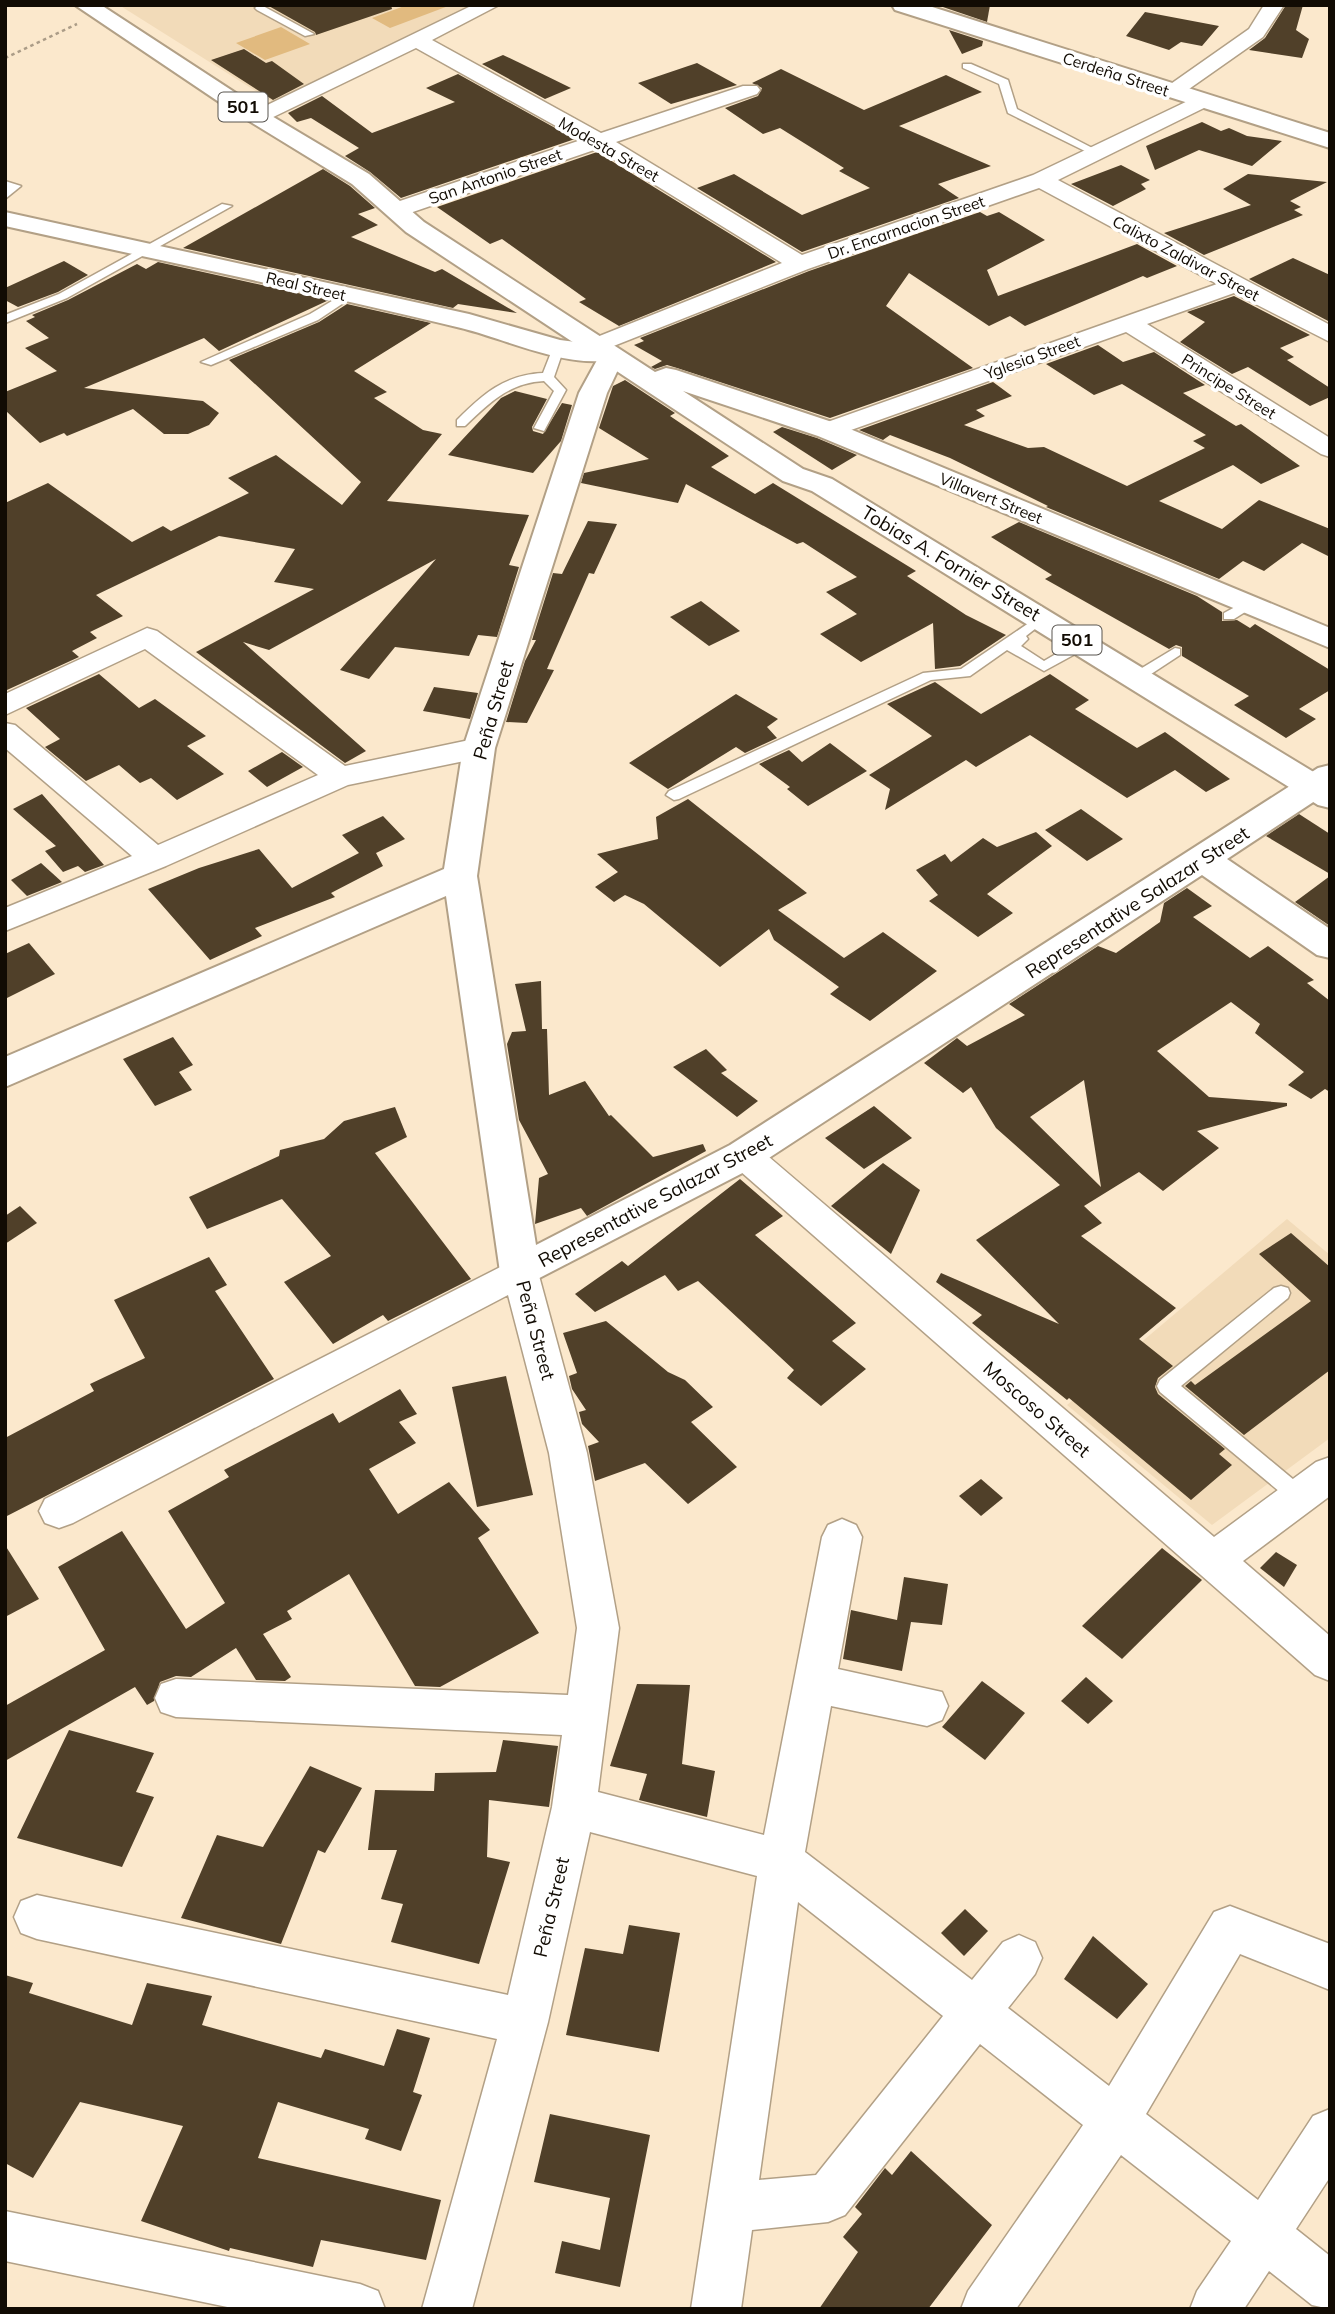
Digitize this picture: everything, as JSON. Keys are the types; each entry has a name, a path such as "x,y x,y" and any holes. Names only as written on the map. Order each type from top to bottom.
{"main road":[{"name":"Cerdeña Street","path":"903,5 1330,141"},
{"name":"Tobias A. Fornier Street","path":"93,9 258,117 317,152 399,209 415,227 549,310 793,474 822,485"},
{"name":"Real Street","path":"5,219 469,322 558,348 608,351"},
{"path":"469,322 549,310"},
{"name":"Tobias A. Fornier Street","path":"608,351 648,370 806,471 822,485 1137,677 1324,787"},
{"name":"Peña Street","path":"520,1272 460,876 479,748 608,351"},
{"name":"Villavert Street","path":"648,370 828,430 1239,610 1330,639"},
{"name":"Representative Salazar Street","path":"520,1272 744,1155 1204,860 1324,787"},
{"path":"1204,860 1330,947"},
{"path":"5,1073 460,876"}],"street":[{"path":"258,117 489,5"},
{"path":"1172,92 1256,33 1274,5"},
{"name":"Modesta Street","path":"415,39 599,141 800,264"},
{"name":"San Antonio Street","path":"399,209 750,90"},
{"name":"Dr. Encarnacion Street","path":"608,351 800,264 1041,180 1201,102"},
{"name":"Calixto Zaldivar Street","path":"1041,180 1330,335"},
{"name":"Yglesia Street","path":"828,430 1236,285"},
{"name":"Principe Street","path":"1128,323 1330,449"},
{"path":"5,706 147,637 340,777"},
{"path":"5,732 155,859"},
{"path":"5,920 155,859 340,777 479,748"},
{"name":"Moscoso Street","path":"744,1155 1330,1662"},
{"name":"Representative Salazar Street","path":"60,1511 520,1272"},
{"name":"Peña Street","path":"447,2309 525,2022 574,1807 598,1628 568,1453 520,1272"},
{"path":"1212,1560 1314,1485"},
{"path":"716,2309 780,1861 842,1537"},
{"path":"814,1682 927,1706"},
{"path":"176,1698 586,1716"},
{"path":"574,1807 780,1861 1330,2287"},
{"path":"37,1917 525,2022"},
{"path":"986,2309 1115,2120 1230,1928 1330,1967"},
{"path":"731,2207 828,2198 1019,1958"},
{"path":"1215,2309 1330,2133"},
{"path":"5,2236 360,2309"}],"lane":[{"path":"260,8 309,34"},
{"path":"967,66 1004,82 1012,111 1097,153"},
{"path":"5,184 15,186 5,196"},
{"path":"5,319 63,296 226,206"},
{"path":"207,362 314,317 347,296"},
{"path":"547,377 552,370 558,348"},
{"path":"461,423 497,387 526,377 547,377 560,390 540,429"},
{"path":"1044,620 1011,646 1044,667 1083,644"},
{"path":"674,795 928,676 965,673 1044,620"},
{"path":"1137,677 1175,652"},
{"path":"1281,1293 1167,1386 1314,1485"}],"path":[{"path":"5,58 93,9"}],"shaded area":[{"path":"119,5 475,5 273,102"},
{"path":"407,5 451,5 390,28 372,18"},
{"path":"281,27 310,44 265,60 236,43"},
{"path":"1287,1219 1330,1255 1330,1438 1212,1525 1067,1405"}],"building":[{"path":"267,5 391,5 392,9 316,35"},
{"path":"937,5 990,5 987,22"},
{"path":"1286,5 1303,5 1296,30 1309,39 1302,58 1249,50 1265,38"},
{"path":"1145,12 1219,26 1202,46 1181,42 1169,50 1126,36"},
{"path":"949,30 983,41 982,46 962,54"},
{"path":"244,49 266,63 272,61 304,84 273,100 211,60"},
{"path":"503,55 571,88 545,99 482,64"},
{"path":"697,63 737,85 671,104 638,83"},
{"path":"781,69 864,110 946,75 982,92 899,126 991,166 938,184 959,198 802,252 697,188 734,174 802,215 870,188 839,171 844,168 780,128 763,134 725,108 758,96 762,88 752,83"},
{"path":"458,74 575,139 401,198 370,172 345,156 359,148 311,118 297,122 288,113 322,96 372,133 455,102 426,88"},
{"path":"1202,122 1221,131 1229,128 1247,136 1282,141 1252,166 1199,150 1155,170 1146,146"},
{"path":"597,152 776,262 619,326 579,302 586,299 502,239 490,244 437,207"},
{"path":"1121,165 1150,180 1141,184 1146,189 1113,206 1071,184"},
{"path":"323,169 350,186 375,208 358,214 378,225 351,237 435,272 442,269 517,313 458,304 453,308 183,248"},
{"path":"1248,174 1327,182 1290,201 1301,207 1294,210 1303,215 1204,255 1164,233 1251,205 1223,189"},
{"path":"980,212 987,216 999,212 1045,240 987,270 998,296 1137,244 1177,266 1147,278 1143,276 1025,326 1010,316 989,326 909,273 886,306 973,368 830,418 667,365 655,369 651,367 662,361 634,345 644,341 640,338 809,271"},
{"path":"1293,258 1330,275 1330,322 1249,279"},
{"path":"64,261 88,275 58,292 18,307 5,300 5,288"},
{"path":"158,262 329,300 219,351 204,338 84,388 203,401 219,413 209,425 188,434 164,434 133,409 67,436 64,433 40,443 5,410 5,392 57,371 25,348 49,338 26,321 35,317 32,315 68,300 137,264 146,269"},
{"path":"1234,296 1310,335 1280,348 1294,357 1287,360 1330,388 1330,397 1310,406 1248,367 1232,374 1180,342 1205,322 1187,312"},
{"path":"347,304 431,323 354,371 387,392 374,398 423,430 442,434 387,501 529,515 509,565 519,567 497,637 478,635 469,656 395,647 369,679 340,670 436,559 269,650 243,642 366,751 345,763 196,652 314,589 274,582 295,549 219,536 96,595 123,616 90,632 97,638 72,651 79,657 7,690 5,503 48,483 132,542 163,526 171,531 249,493 228,478 276,455 342,505 361,482 229,360 319,322"},
{"path":"1098,345 1123,362 1154,352 1205,385 1183,393 1236,426 1241,424 1300,466 1261,484 1233,465 1159,501 1222,529 1259,500 1330,529 1330,557 1302,543 1264,571 1243,561 1219,579 1046,507 1048,506 950,458 890,435 883,440 859,430 993,382 1012,396 976,410 985,416 964,425 1028,448 1044,447 1127,486 1205,448 1193,441 1206,435 1122,384 1094,395 1046,364"},
{"path":"625,380 675,413 670,416 729,456 711,467 755,494 773,483 916,571 907,576 966,615 1006,635 960,666 935,669 933,623 861,662 820,634 857,614 826,592 857,577 803,542 797,544 686,484 678,503 581,483 584,473 649,459 599,428 613,386"},
{"path":"515,391 547,399 532,427 533,431 543,434 562,403 572,405 561,441 533,473 448,455 501,398"},
{"path":"782,427 857,455 832,470 773,432"},
{"path":"588,521 617,524 594,574 589,573 547,669 554,670 527,723 506,722 525,661 536,640 532,640 553,573 562,574"},
{"path":"1019,522 1197,596 1222,612 1222,621 1237,620 1250,628 1255,624 1330,670 1330,690 1299,709 1316,719 1286,738 1234,705 1249,696 1182,656 1182,647 1176,645 1169,649 1045,579 1052,575 991,537"},
{"path":"701,601 740,631 709,646 670,617"},
{"path":"99,674 139,708 155,699 206,736 187,746 224,774 177,800 151,778 140,783 119,765 86,781 45,747 60,739 26,708"},
{"path":"1050,674 1089,700 1075,709 1137,748 1165,732 1230,779 1206,792 1175,770 1127,798 1030,735 976,767 966,760 885,810 890,789 869,775 932,736 887,704 935,682 981,714"},
{"path":"434,687 478,693 470,719 423,711"},
{"path":"736,694 778,719 767,727 777,738 745,753 736,747 668,789 629,763"},
{"path":"830,743 867,771 808,806 787,789 790,787 759,764 789,750 802,762"},
{"path":"282,752 303,767 267,787 248,771"},
{"path":"42,794 104,865 85,872 78,866 63,872 45,851 56,846 13,809"},
{"path":"688,799 807,893 778,910 844,958 883,932 937,971 870,1021 830,994 839,987 774,940 769,929 720,967 644,904 625,895 614,902 595,887 618,872 597,854 658,839 656,817"},
{"path":"1081,809 1123,839 1087,861 1045,830"},
{"path":"1299,814 1330,834 1330,874 1266,836"},
{"path":"383,816 405,839 376,853 383,866 331,893 335,897 255,928 262,936 210,960 148,889 199,868 259,849 292,888 359,853 342,835"},
{"path":"1036,832 1052,846 987,894 1013,913 978,937 929,901 938,895 916,870 945,854 951,862 983,838 997,847"},
{"path":"41,863 62,882 27,896 11,880"},
{"path":"1330,876 1330,926 1295,902"},
{"path":"1187,888 1212,906 1193,917 1250,958 1268,946 1314,980 1307,983 1330,1001 1330,1092 1325,1089 1311,1099 1288,1085 1304,1072 1255,1033 1260,1024 1231,1002 1157,1051 1209,1097 1287,1103 1287,1106 1197,1131 1219,1148 1163,1191 1139,1172 1084,1206 1102,1223 1081,1236 1176,1308 1139,1339 1173,1366 1158,1378 1155,1387 1158,1394 1225,1449 1219,1454 1232,1465 1191,1500 1069,1398 1067,1400 972,1323 982,1315 936,1282 941,1273 1059,1324 976,1240 1060,1185 996,1128 971,1087 963,1093 924,1063 957,1038 967,1046 1025,1015 1009,1004 1098,946 1116,953 1160,922 1164,903","holes":["1084,1080 1101,1187 1030,1117"]},
{"path":"29,943 55,974 5,999 5,954"},
{"path":"541,981 542,1029 547,1029 549,1095 585,1081 609,1116 653,1157 703,1144 706,1151 587,1216 581,1208 535,1224 539,1178 548,1174 519,1120 507,1044 512,1032 526,1031 515,984"},
{"path":"173,1037 193,1065 179,1072 192,1090 155,1106 123,1059"},
{"path":"706,1049 727,1070 721,1073 758,1101 737,1117 673,1067"},
{"path":"874,1106 912,1138 864,1169 825,1138"},
{"path":"395,1107 407,1137 375,1153 471,1279 388,1321 383,1315 333,1344 284,1282 331,1256 282,1199 207,1229 189,1197 279,1156 280,1150 324,1139 344,1121"},
{"path":"883,1163 920,1190 891,1254 831,1206"},
{"path":"740,1179 783,1216 755,1235 856,1323 832,1341 866,1369 821,1406 787,1378 794,1370 698,1281 678,1291 665,1275 595,1312 575,1294 622,1261 628,1266"},
{"path":"20,1206 37,1223 5,1244 5,1216"},
{"path":"1291,1233 1330,1267 1330,1370 1244,1435 1185,1386 1191,1381 1195,1385 1311,1301 1259,1254"},
{"path":"209,1257 227,1285 215,1291 274,1379 5,1517 5,1438 94,1391 90,1384 145,1358 114,1300"},
{"path":"606,1321 668,1372 685,1380 713,1407 691,1422 737,1467 688,1504 645,1463 595,1481 588,1446 599,1442 582,1424 579,1412 586,1410 572,1389 569,1376 577,1373 563,1333"},
{"path":"506,1376 533,1495 477,1507 452,1387"},
{"path":"400,1389 417,1414 399,1422 416,1443 369,1469 398,1514 449,1482 490,1530 478,1538 539,1633 440,1687 415,1686 349,1574 287,1611 292,1619 263,1634 291,1677 285,1681 256,1680 236,1648 191,1677 176,1676 160,1682 154,1701 147,1705 135,1687 5,1761 5,1706 105,1650 58,1567 122,1531 186,1629 225,1603 168,1511 229,1477 224,1470 333,1413 339,1423"},
{"path":"981,1479 1003,1498 981,1516 959,1496"},
{"path":"5,1545 39,1599 5,1617"},
{"path":"1162,1548 1202,1580 1122,1659 1082,1626"},
{"path":"1276,1552 1297,1565 1284,1587 1260,1568"},
{"path":"904,1577 948,1584 942,1625 911,1622 902,1671 843,1659 851,1610 897,1620"},
{"path":"1086,1677 1113,1701 1088,1724 1061,1701"},
{"path":"982,1681 1025,1713 985,1760 942,1727"},
{"path":"637,1684 690,1685 682,1764 715,1771 707,1817 639,1800 647,1774 610,1766"},
{"path":"69,1730 154,1753 136,1792 154,1797 122,1867 17,1838"},
{"path":"503,1740 558,1746 549,1807 489,1800 487,1857 510,1862 479,1964 391,1942 403,1904 381,1899 397,1850 368,1850 375,1790 434,1791 435,1773 496,1772"},
{"path":"310,1766 362,1788 325,1853 318,1850 281,1944 181,1918 217,1835 263,1847"},
{"path":"965,1909 988,1931 964,1956 941,1933"},
{"path":"629,1925 680,1933 659,2052 566,2035 585,1948 623,1954"},
{"path":"1093,1936 1148,1984 1117,2019 1064,1979"},
{"path":"5,1975 33,1983 29,1993 132,2025 147,1983 212,1996 202,2025 321,2058 325,2049 384,2066 397,2029 430,2038 413,2092 422,2095 401,2151 365,2139 369,2129 278,2102 258,2158 441,2200 426,2260 321,2240 313,2267 230,2248 229,2251 141,2221 183,2126 80,2102 33,2178 5,2163"},
{"path":"550,2114 650,2135 620,2287 555,2273 562,2241 600,2250 610,2198 534,2182"},
{"path":"911,2151 992,2225 928,2309 819,2309 858,2252 843,2237 862,2214 855,2207 885,2168 892,2175"}]}
